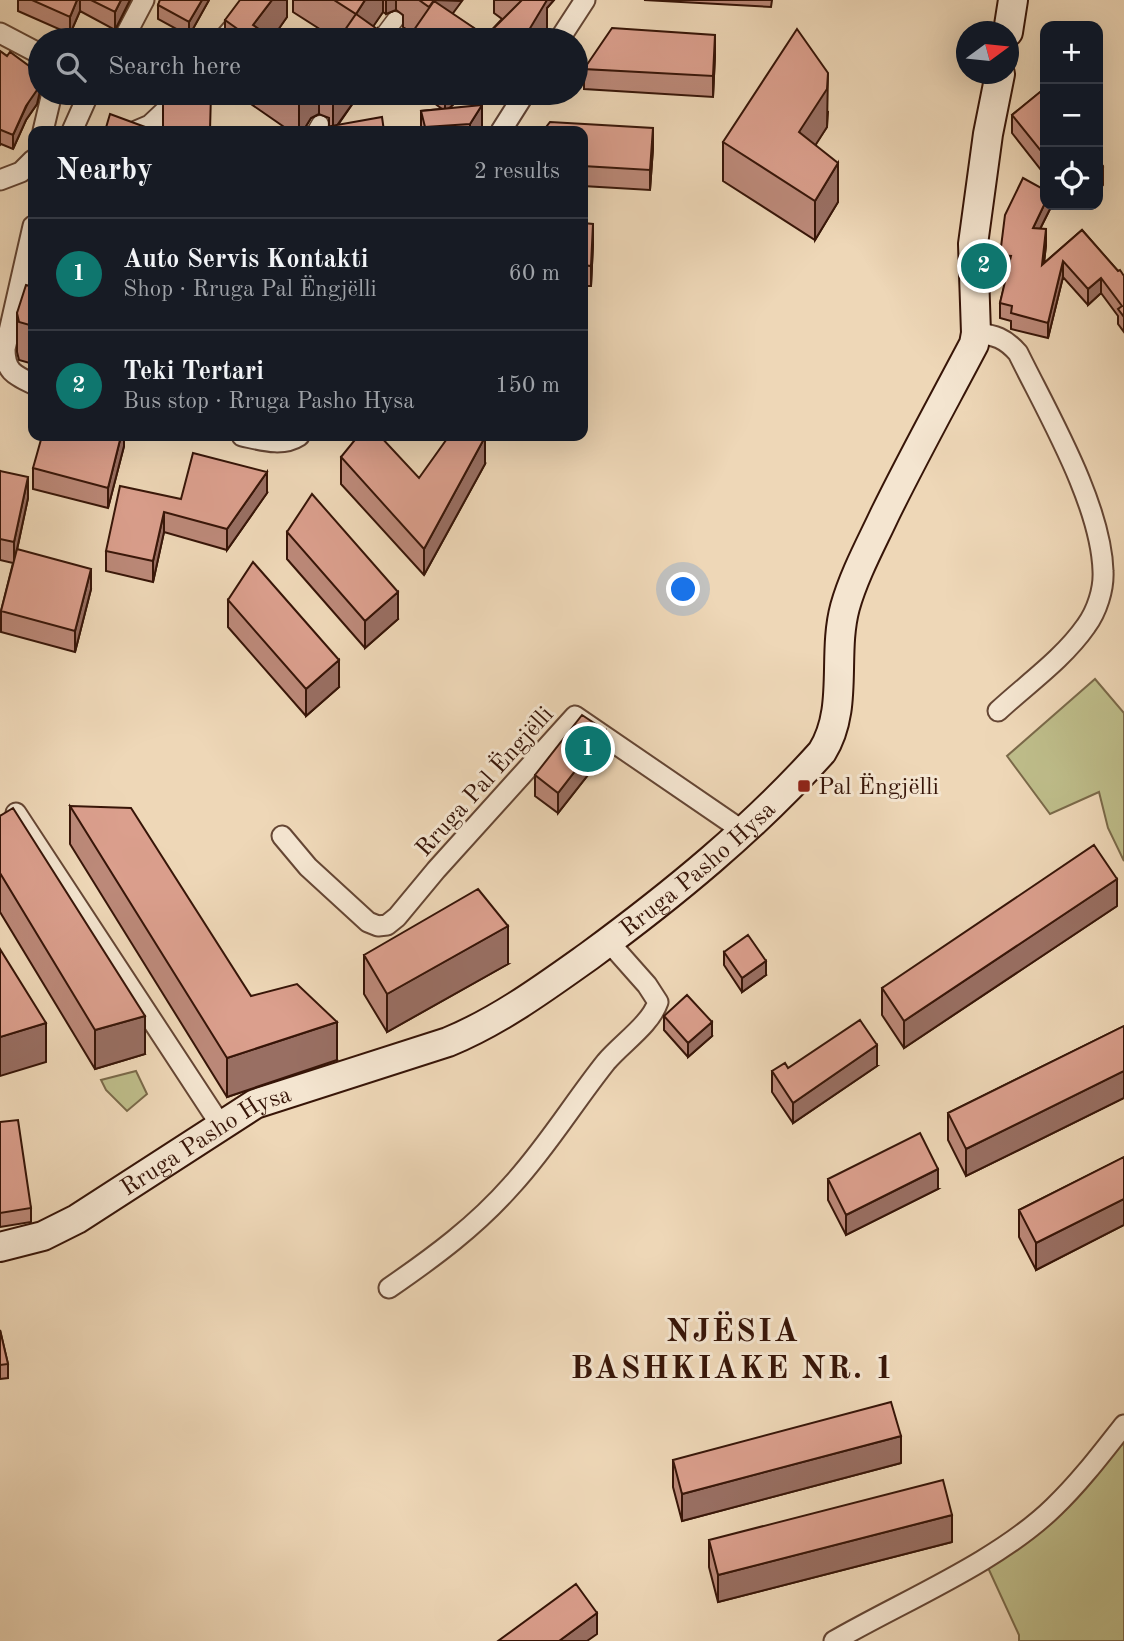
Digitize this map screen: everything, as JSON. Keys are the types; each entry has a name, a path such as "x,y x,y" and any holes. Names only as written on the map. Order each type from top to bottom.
{"main road":[{"path":"1010,21 1013,0"},
{"name":"Rruga Pasho Hysa","path":"0,1247 43,1236 68,1224 255,1104 470,1032 530,998 672,892 743,831 804,772 830,739 835,723 839,638 845,607 862,562 974,344 976,333 973,244 986,147 998,84"}],"street":[{"path":"129,28 144,0"},
{"path":"233,28 257,0"},
{"path":"567,28 585,0"},
{"path":"389,28 395,20"},
{"path":"0,33 28,48"},
{"path":"44,126 49,105"},
{"path":"74,126 84,105"},
{"path":"148,126 171,105"},
{"path":"503,126 517,105"},
{"path":"0,180 21,172 28,165"},
{"path":"28,248 5,349 5,362 11,372 28,381"},
{"path":"976,333 997,336 1008,341 1018,353 1091,509 1104,573 1098,602 1087,624 1070,646 998,711"},
{"path":"272,441 292,441"},
{"name":"Rruga Pal Ëngjëlli","path":"282,836 317,875 368,922 378,926 387,925 575,716 743,831"},
{"path":"16,813 220,1124"},
{"path":"389,1288 464,1233 511,1186 548,1142 573,1103 610,1057 655,1011 658,1002 653,993 608,941"},
{"path":"834,1641 984,1559 1021,1533 1053,1509 1124,1425"}],"shaded area":[{"path":"1095,679 1124,713 1124,861 1108,828 1099,792 1050,814 1007,756"},
{"path":"136,1071 147,1094 127,1111 106,1090 101,1080"},
{"path":"1124,1425 1124,1641 1019,1641 1019,1635 984,1559 1021,1533"}],"building":[{"path":"32,0 77,0 70,17"},
{"path":"91,0 121,0 115,12"},
{"path":"160,0 202,0 189,22 158,5"},
{"path":"240,0 272,0 253,25 257,28 236,28 225,20"},
{"path":"334,0 365,0 356,14"},
{"path":"419,0 434,0 429,7"},
{"path":"522,0 547,0 530,28 494,28"},
{"path":"434,1 474,28 415,28"},
{"path":"356,14 376,28 346,28"},
{"path":"612,28 715,35 713,76 588,69 588,63"},
{"path":"797,29 828,73 827,89 799,132 838,163 815,201 723,142"},
{"path":"0,51 7,56 10,52 28,65 28,103 13,135 0,131"},
{"path":"1040,92 1040,150 1012,115"},
{"path":"163,105 211,105 210,126 163,126"},
{"path":"482,105 470,124 425,126 421,111"},
{"path":"110,114 142,126 106,126"},
{"path":"382,117 383,126 331,126"},
{"path":"550,122 653,128 650,170 588,166 588,126 547,126"},
{"path":"1023,178 1040,187 1042,210 1033,228 1046,229 1042,265 1082,230 1124,276 1124,317 1118,309 1122,306 1101,278 1088,289 1063,261 1048,323 1011,313 1012,306 1000,303 1011,256 1000,255 1005,215"},
{"path":"588,224 593,224 591,266 588,266"},
{"path":"28,286 28,325 19,322 17,313"},
{"path":"41,441 120,441 108,488 33,468"},
{"path":"354,441 385,441 419,478 445,441 483,441 424,549 341,457"},
{"path":"193,453 267,472 227,529 164,512 153,561 106,551 120,486 181,499"},
{"path":"0,471 28,477 14,542 0,539"},
{"path":"312,494 398,592 365,621 287,532"},
{"path":"17,549 91,569 75,631 1,611"},
{"path":"253,562 339,660 306,689 228,600"},
{"path":"582,715 606,731 558,793 535,775"},
{"path":"70,806 131,808 251,996 297,984 337,1022 227,1058"},
{"path":"13,808 145,1016 95,1030 0,873 0,816"},
{"path":"1094,845 1117,879 904,1021 882,988"},
{"path":"478,889 508,926 387,994 364,955"},
{"path":"748,935 766,961 742,978 724,952"},
{"path":"0,949 46,1023 0,1037"},
{"path":"687,995 712,1022 688,1043 664,1016"},
{"path":"860,1020 877,1045 793,1103 772,1071 785,1063 788,1068"},
{"path":"1124,1026 1124,1071 966,1149 948,1113"},
{"path":"18,1120 31,1208 0,1213 0,1122"},
{"path":"920,1133 938,1169 846,1215 828,1179"},
{"path":"1124,1157 1124,1199 1036,1243 1019,1210"},
{"path":"0,1330 8,1364 0,1365"},
{"path":"891,1402 901,1436 682,1494 673,1460"},
{"path":"943,1480 952,1515 718,1575 709,1540"},
{"path":"576,1584 597,1613 559,1641 498,1641"}],"place":[{"name":"Teki Tertari","path":"984,266"},
{"name":"Auto Servis Kontakti","path":"588,749"},
{"name":"Pal Ëngjëlli","path":"804,786"}],"district":[{"name":"NJËSIA BASHKIAKE NR. 1","path":"733,1348"}]}
